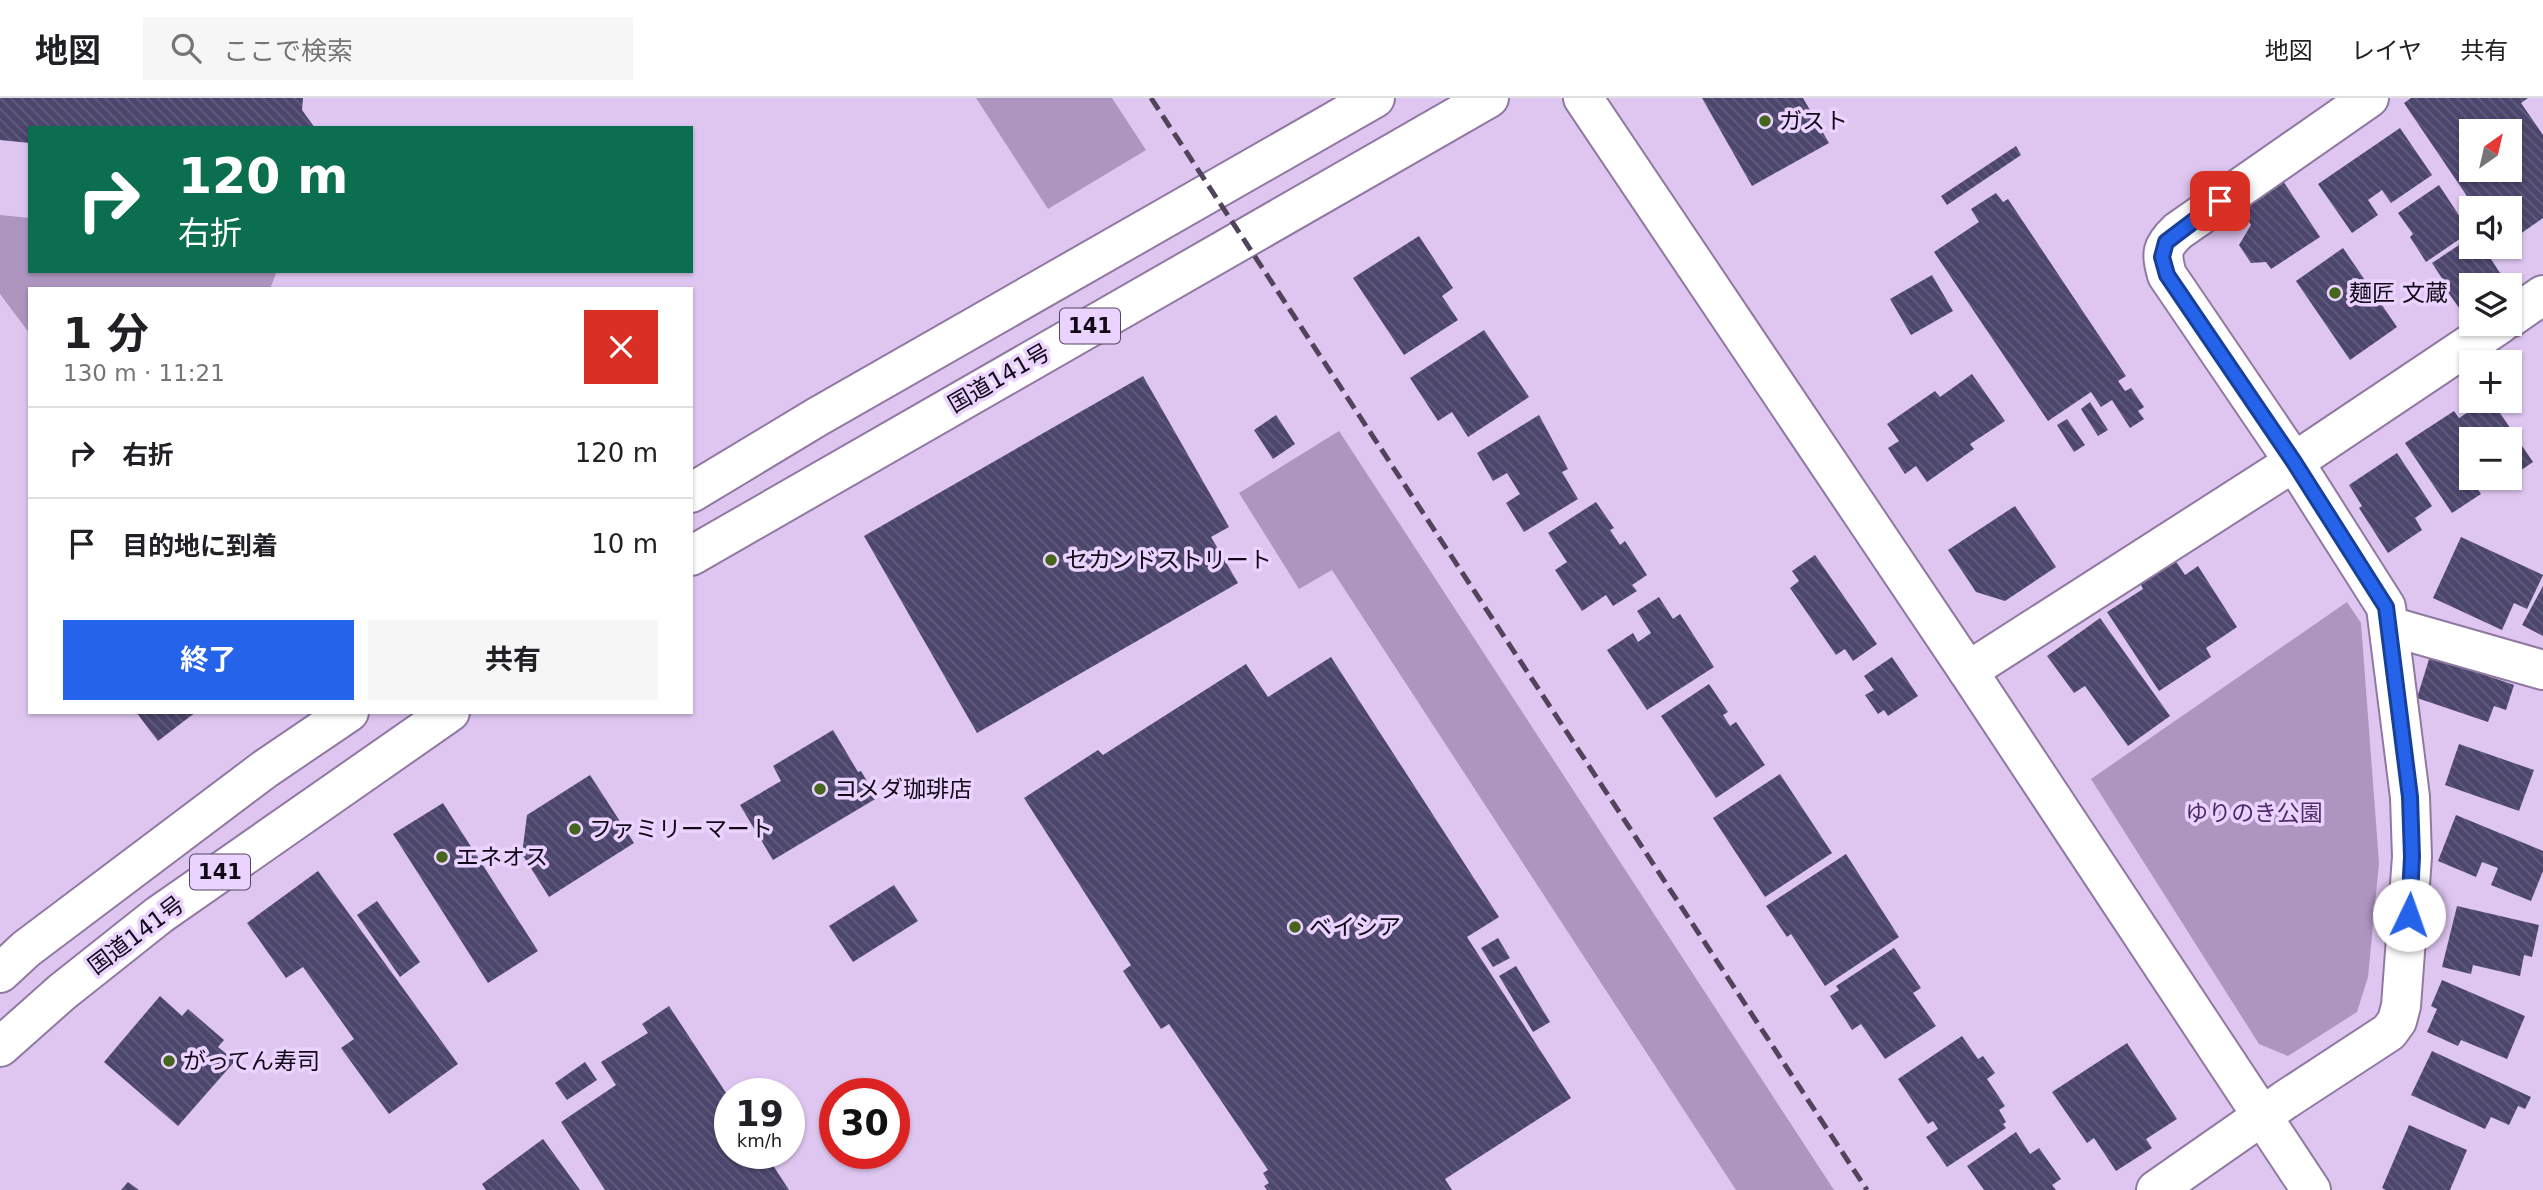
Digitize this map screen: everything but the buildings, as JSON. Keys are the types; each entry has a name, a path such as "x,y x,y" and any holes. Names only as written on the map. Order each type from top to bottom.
{"main road":[{"name":"141","path":"693,492 817,417 1375,98"},
{"name":"国道141号","path":"693,555 1489,98"},
{"path":"1583,98 1968,671 2311,1190"},
{"path":"2156,1190 2389,1032 2397,1021 2401,1006 2412,857 2410,797 2386,607 2294,462 2167,275 2162,257 2166,242 2178,231 2369,98"},
{"path":"2522,310 2543,295"},
{"path":"1968,671 2294,462 2482,336"},
{"path":"2389,626 2543,670"},
{"name":"141","path":"0,973 26,949 265,769 346,714"},
{"name":"国道141号","path":"0,1047 62,992 159,915 447,714"}],"green space":[{"path":"976,98 1112,98 1146,150 1048,209"},
{"path":"0,215 28,218 28,273 276,273 271,287 28,287 28,331 0,294"},
{"path":"1339,431 1834,1190 1736,1190 1332,570 1299,589 1239,493"},
{"name":"ゆりのき公園","path":"2347,602 2361,623 2379,863 2368,977 2357,1012 2288,1056 2259,1044 2091,779"}],"railway":[{"path":"1151,98 1867,1190"}],"place":[{"name":"ガスト","path":"1765,121"},
{"name":"麺匠 文蔵","path":"2335,293"},
{"name":"セカンドストリート","path":"1051,560"},
{"name":"コメダ珈琲店","path":"820,789"},
{"name":"ファミリーマート","path":"575,829"},
{"name":"エネオス","path":"442,857"},
{"name":"ベイシア","path":"1295,927"},
{"name":"がってん寿司","path":"169,1061"}],"route":[{"path":"2220,201 2166,242 2162,257 2167,275 2294,462 2386,607 2410,797 2412,857 2409,915"}]}
